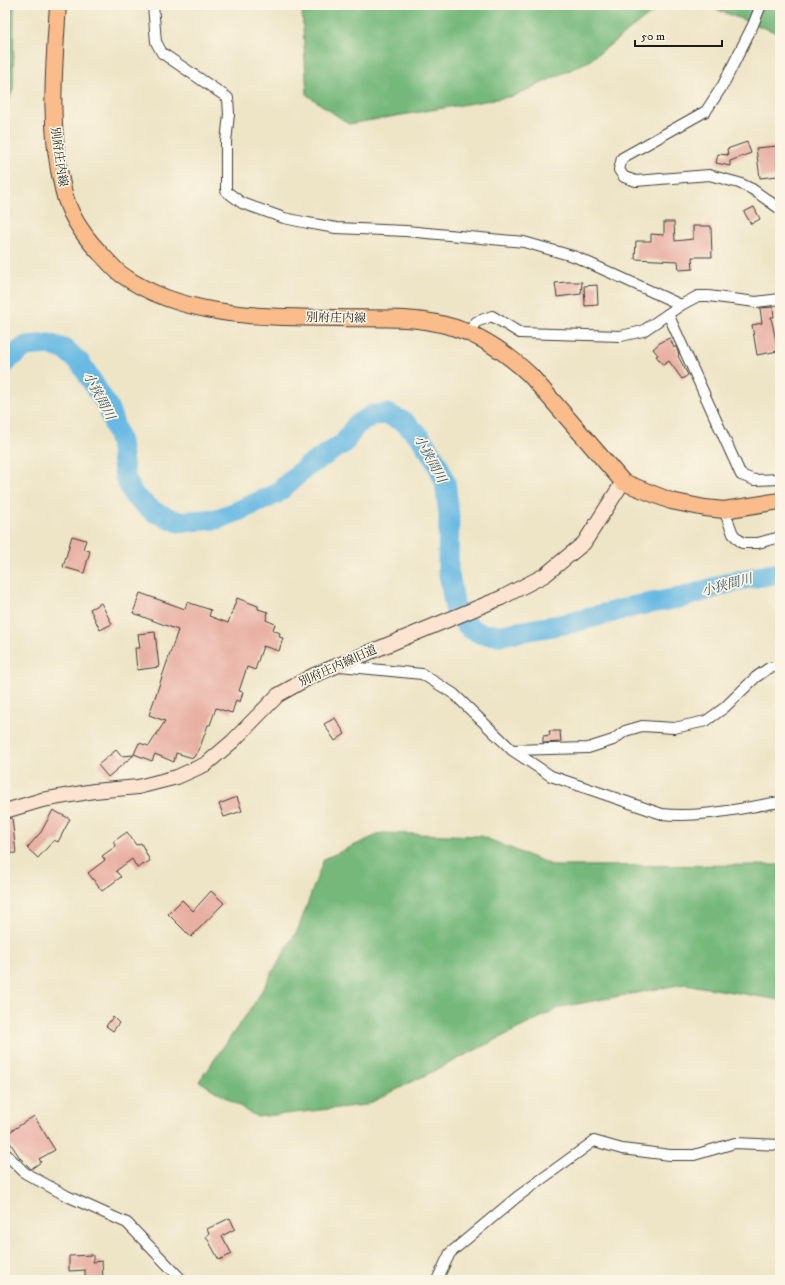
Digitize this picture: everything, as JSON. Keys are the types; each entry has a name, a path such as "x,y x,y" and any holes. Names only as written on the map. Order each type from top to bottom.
{"main road":[{"name":"別府庄内線","path":"58,5 52,105 56,154 63,192 72,213 87,238 120,273 158,296 188,305 242,314 412,320 445,325 468,333 494,346 515,360 623,482 671,501 705,508 724,510 780,501"}],"street":[{"path":"153,5 156,42 162,53 228,98 229,114 226,142 226,190 242,203 284,218 336,228 406,231 524,242 576,257 681,305"},
{"path":"761,5 753,25 723,85 706,111 622,158 619,170 624,177 636,181 709,175 739,183 752,189 779,206"},
{"path":"468,333 476,322 492,316 520,334 621,336 644,331 681,305 698,296 756,302 780,299"},
{"path":"668,314 741,475 754,480 780,479"},
{"name":"別府庄内線旧道","path":"5,811 42,800 94,791 138,787 177,777 206,764 232,742 278,695 312,676 501,598 545,575 584,543 623,482"},
{"path":"724,510 733,534 742,543 758,543 780,537"},
{"path":"338,666 422,674 454,694 512,750 551,776 662,814 680,816 726,812 780,802"},
{"path":"512,750 588,748 613,740 625,731 642,726 674,728 706,721 724,708 756,677 768,668 780,666"},
{"path":"436,1280 450,1253 517,1197 594,1141 622,1149 670,1155 694,1155 735,1143 780,1145"},
{"path":"5,1153 25,1172 67,1196 128,1223 182,1280"}],"green space":[{"path":"5,5 14,5 13,89 5,113"},
{"path":"303,5 662,5 589,61 514,96 349,124 307,95 302,10"},
{"path":"705,5 780,5 780,34"},
{"path":"382,833 481,836 554,866 780,865 780,1000 684,984 561,1007 366,1105 257,1117 199,1081 254,1004 298,929 324,859"}],"building":[{"path":"747,142 751,153 730,161 730,166 716,163 718,154 728,155 727,149"},
{"path":"778,146 778,176 760,178 756,148"},
{"path":"754,207 760,219 751,224 744,212"},
{"path":"664,222 674,222 675,241 693,239 693,226 711,226 712,257 692,257 693,269 679,270 678,261 635,259 636,241 651,241 651,234 664,235"},
{"path":"582,282 581,294 557,297 555,283"},
{"path":"597,285 598,305 585,306 584,286"},
{"path":"773,307 774,317 771,317 778,351 757,355 752,325 762,323 760,308"},
{"path":"670,338 674,348 676,346 678,356 688,375 682,379 669,361 663,365 653,349 662,341"},
{"path":"72,536 86,540 83,549 90,551 84,573 63,567"},
{"path":"140,593 185,609 187,602 211,610 209,616 228,623 237,598 258,606 258,609 268,612 266,620 275,624 273,630 280,633 279,637 283,638 279,651 263,646 255,670 247,667 239,691 243,692 240,702 236,700 232,713 216,708 199,750 193,758 176,753 174,762 155,754 152,761 134,754 139,743 149,746 165,721 149,715 178,630 133,613"},
{"path":"101,603 112,624 100,630 90,609"},
{"path":"155,632 159,667 137,670 135,648 140,648 138,634"},
{"path":"335,718 345,734 335,741 324,724"},
{"path":"549,731 560,731 561,742 543,743 543,736 550,735"},
{"path":"116,750 121,756 134,755 108,777 98,765"},
{"path":"237,797 242,811 224,817 219,804"},
{"path":"53,810 70,819 58,842 54,840 38,858 27,848 41,832"},
{"path":"12,818 16,853 5,854 5,819"},
{"path":"127,832 136,845 141,843 150,861 137,868 132,859 116,871 121,877 102,891 88,873 105,860 102,856 116,846 113,842"},
{"path":"211,891 224,903 191,937 168,914 182,900 193,911"},
{"path":"113,1017 119,1023 113,1031 106,1026"},
{"path":"34,1116 55,1150 39,1159 41,1162 31,1169 20,1158 5,1135"},
{"path":"230,1218 235,1229 222,1236 232,1254 219,1260 206,1236 209,1234 207,1229"},
{"path":"93,1255 93,1262 102,1261 103,1280 85,1280 85,1270 69,1271 69,1256"}],"waterway":[{"name":"小狭間川","path":"5,364 26,346 49,344 66,350 81,364 108,407 120,442 125,477 134,496 154,512 179,522 217,519 276,494 305,468 344,443 356,425 373,415 387,414 404,422 420,437 436,461 445,481 449,516 448,569 456,613 471,629 482,634 501,635 570,623 635,606 684,597 739,580 780,573"}]}
